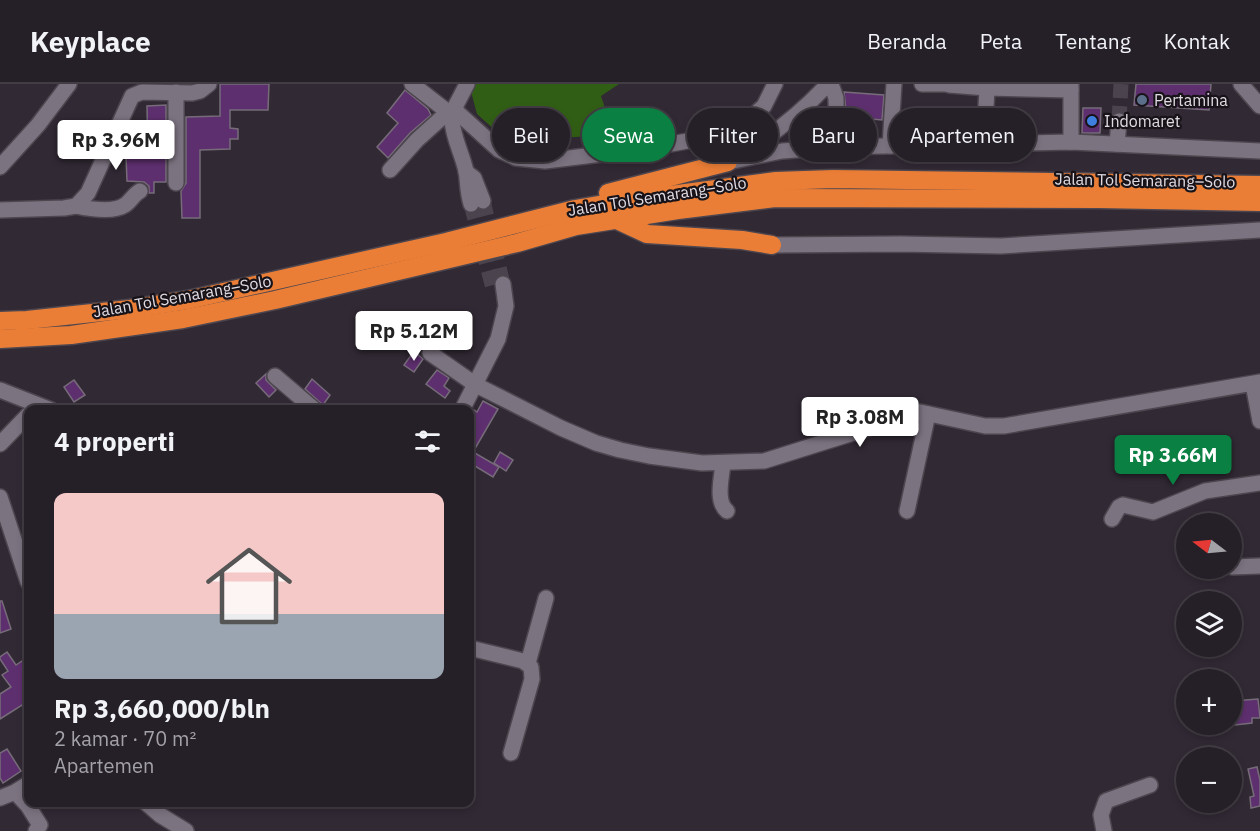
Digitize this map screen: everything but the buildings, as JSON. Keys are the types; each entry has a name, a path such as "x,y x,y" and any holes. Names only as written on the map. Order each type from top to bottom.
{"highway":[{"path":"530,220 570,203 728,162"},
{"name":"Jalan Tol Semarang–Solo","path":"0,321 130,309 188,300 446,242 610,202 776,181 833,179 1260,184"},
{"name":"Jalan Tol Semarang–Solo","path":"0,339 71,335 183,319 494,249 576,226 775,198 1260,202"},
{"path":"617,220 647,234 742,240 772,245"}],"street":[{"path":"0,167 38,125 69,84"},
{"path":"76,206 88,193 132,96 142,92 192,93 200,91 209,84"},
{"path":"412,84 452,112 499,150 516,158 545,161 643,149 704,138 747,121 764,106 775,84"},
{"path":"390,170 417,140 452,112 467,84"},
{"path":"778,129 810,104 829,84 836,98 836,108"},
{"path":"892,108 894,84"},
{"path":"922,84 987,88 1071,87 1071,142"},
{"path":"1241,84 1260,106"},
{"path":"986,108 987,88"},
{"path":"176,92 176,183"},
{"path":"452,112 452,125 466,172 466,182 477,203"},
{"path":"1117,144 1119,121"},
{"path":"1036,143 1071,142 1260,150"},
{"path":"0,210 76,206 89,209 112,209 125,205 140,191"},
{"path":"772,245 1001,246 1260,230"},
{"path":"465,405 498,339 504,312 499,308 498,286"},
{"path":"430,353 476,385 561,428 620,450 702,463 764,461 920,412 985,426 1004,426 1256,383 1260,421"},
{"path":"275,376 309,405"},
{"path":"0,390 28,405"},
{"path":"907,511 928,414"},
{"path":"0,444 24,423"},
{"path":"723,463 720,500 727,511"},
{"path":"1112,519 1119,507 1124,505 1153,512 1205,491 1260,483"},
{"path":"0,497 24,570"},
{"path":"1242,567 1260,566"},
{"path":"528,663 546,598"},
{"path":"474,649 528,663 531,667 532,679 512,753"},
{"path":"1104,831 1101,815 1106,801 1150,785"},
{"path":"0,798 22,788"},
{"path":"29,807 41,829"},
{"path":"153,807 186,831"}],"green space":[{"path":"469,84 619,84 601,96 605,108 582,108 582,137 570,137 570,108 492,108 492,127 477,114"}],"tunnel":[{"path":"1119,121 1121,84"},
{"path":"483,201 503,284"},
{"path":"471,204 493,288"}],"place":[{"name":"Pertamina","path":"1142,100"},
{"name":"Indomaret","path":"1092,121"}]}
